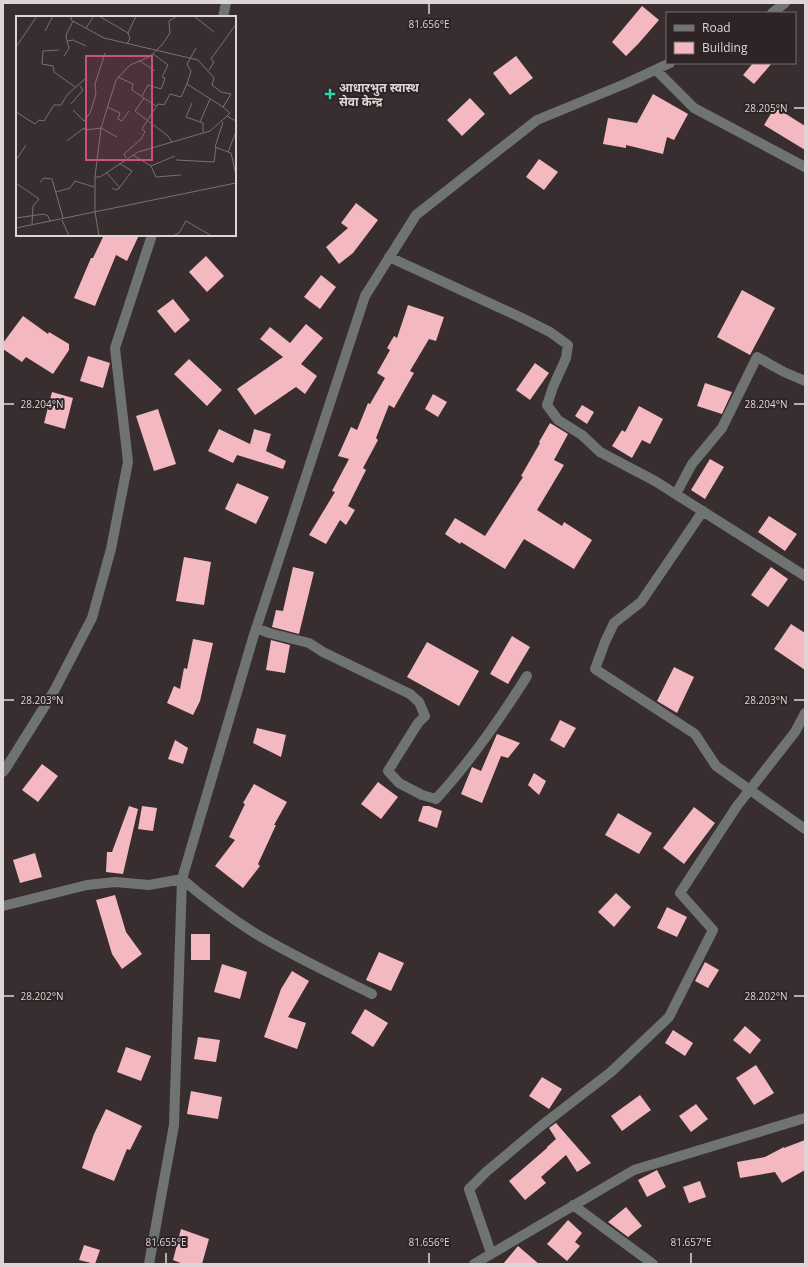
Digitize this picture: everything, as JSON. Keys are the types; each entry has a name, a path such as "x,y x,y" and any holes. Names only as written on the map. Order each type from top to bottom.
{"street":[{"path":"222,16 226,3"},
{"path":"773,12 785,3"},
{"path":"149,1264 174,1125 182,879 256,628 365,296 416,215 537,120 627,84 668,64"},
{"path":"656,70 694,108 805,167"},
{"path":"3,772 54,693 92,618 111,549 128,462 115,348 152,236"},
{"path":"389,257 522,318 550,332 568,345 566,358 547,405 558,420 582,435 600,452 655,481 805,576"},
{"path":"676,494 692,464 722,428 757,357 784,372 805,381"},
{"path":"703,511 641,602 614,623 595,669 695,734 716,766 805,829"},
{"path":"256,628 269,633 309,643 323,652 410,694 419,702 425,716 418,723 388,771 399,783 436,799 479,747 507,708 527,676"},
{"path":"491,1253 469,1189 486,1172 541,1126 611,1072 669,1017 713,930 680,893 737,806 795,732 805,712"},
{"path":"3,906 87,885 115,882 149,885 182,879"},
{"path":"182,879 206,899 253,932 321,969 372,994"},
{"path":"474,1264 634,1170 805,1118"},
{"path":"573,1205 653,1264"}],"building":[{"path":"642,6 659,20 626,56 612,42"},
{"path":"516,56 533,78 510,95 493,73"},
{"path":"752,64 771,64 754,84 743,75"},
{"path":"653,94 688,114 674,140 667,137 663,154 626,145 626,148 603,144 608,118 637,123"},
{"path":"470,98 485,114 462,136 447,120"},
{"path":"775,107 805,126 805,150 764,125"},
{"path":"539,159 558,172 544,190 526,177"},
{"path":"356,203 378,220 353,253 339,264 326,247 348,228 341,223"},
{"path":"104,236 139,236 127,261 116,255 95,306 74,298 91,258 93,258"},
{"path":"206,256 224,276 207,292 189,272"},
{"path":"321,275 336,287 320,309 304,297"},
{"path":"742,290 775,308 750,355 717,337"},
{"path":"173,299 190,320 175,333 157,311"},
{"path":"408,305 444,317 436,341 429,339 410,371 414,373 394,408 389,405 376,438 378,440 363,468 366,470 348,506 355,510 346,525 340,520 326,544 309,535 335,492 332,491 349,459 338,456 351,427 357,430 368,403 370,404 385,378 377,373 390,350 387,348 394,336 397,338"},
{"path":"23,316 48,334 49,332 69,344 69,350 53,374 26,357 22,362 3,349 3,343"},
{"path":"306,324 323,338 301,364 317,376 305,394 296,387 255,415 237,389 283,357 260,339 270,327 290,343"},
{"path":"88,356 110,363 103,388 80,381"},
{"path":"189,359 222,390 207,406 174,374"},
{"path":"535,363 549,373 530,400 516,390"},
{"path":"705,383 732,392 722,414 697,406"},
{"path":"52,392 73,398 65,429 44,423"},
{"path":"433,394 447,402 438,417 425,409"},
{"path":"582,405 594,412 587,424 575,416"},
{"path":"639,406 663,419 650,444 642,440 632,458 612,446 622,430 625,432"},
{"path":"158,409 176,464 154,471 136,416"},
{"path":"550,423 568,434 554,460 564,465 537,510 562,526 564,522 592,540 574,569 524,539 505,569 445,534 455,518 485,536 523,477 521,476"},
{"path":"219,429 250,444 254,429 271,434 266,451 286,461 283,469 237,455 233,463 208,451"},
{"path":"710,459 724,467 705,499 691,490"},
{"path":"237,483 269,497 256,524 225,509"},
{"path":"769,516 797,534 785,551 758,532"},
{"path":"184,557 211,562 204,605 176,601"},
{"path":"293,567 314,572 299,634 272,627 276,610 283,611"},
{"path":"771,567 788,579 768,607 751,595"},
{"path":"791,624 805,633 805,670 774,649"},
{"path":"512,636 530,647 508,684 490,674"},
{"path":"193,639 213,643 200,701 193,715 167,703 174,686 180,689 184,668 187,669"},
{"path":"271,640 290,645 285,673 266,670"},
{"path":"427,642 479,671 459,706 407,677"},
{"path":"674,667 694,677 677,713 657,701"},
{"path":"560,720 576,728 564,748 550,740"},
{"path":"257,728 286,735 281,757 253,743"},
{"path":"497,734 520,743 508,758 501,756 482,803 461,794 472,767 481,771"},
{"path":"175,740 188,748 183,764 168,759"},
{"path":"42,764 58,776 38,802 22,790"},
{"path":"534,773 546,781 539,795 528,785"},
{"path":"378,782 398,797 381,819 361,804"},
{"path":"254,784 287,802 274,825 276,825 258,864 260,866 243,888 215,866 235,840 229,837 245,804 243,803"},
{"path":"129,806 138,809 123,874 106,872 107,852 112,852"},
{"path":"142,806 157,808 153,831 138,829"},
{"path":"423,806 429,806 442,811 437,828 418,821"},
{"path":"694,807 715,823 684,864 663,848"},
{"path":"618,813 652,833 639,854 605,835"},
{"path":"35,853 42,877 20,883 13,860"},
{"path":"616,893 631,907 614,927 598,912"},
{"path":"115,895 126,932 142,954 122,969 112,954 96,900"},
{"path":"667,907 687,917 677,937 657,928"},
{"path":"191,934 210,934 210,960 191,960"},
{"path":"379,952 404,963 391,991 366,980"},
{"path":"705,962 719,970 708,988 695,981"},
{"path":"222,964 247,972 240,999 214,992"},
{"path":"292,971 309,981 288,1017 306,1023 297,1049 264,1037 281,989"},
{"path":"365,1009 388,1023 373,1047 351,1033"},
{"path":"745,1026 761,1040 750,1054 733,1040"},
{"path":"673,1030 693,1043 685,1056 665,1043"},
{"path":"198,1037 220,1040 216,1062 194,1059"},
{"path":"126,1047 151,1056 141,1081 117,1072"},
{"path":"756,1065 774,1093 754,1105 736,1078"},
{"path":"542,1077 562,1089 549,1109 529,1096"},
{"path":"191,1091 222,1097 218,1119 187,1114"},
{"path":"640,1095 651,1110 622,1131 611,1116"},
{"path":"696,1104 708,1119 691,1132 679,1116"},
{"path":"106,1109 142,1126 130,1150 127,1149 114,1181 82,1168 94,1134"},
{"path":"556,1123 591,1163 577,1172 566,1155 541,1177 546,1183 525,1200 509,1181 556,1139 549,1128"},
{"path":"805,1140 805,1170 782,1183 775,1172 740,1178 737,1162 765,1157 784,1147"},
{"path":"657,1170 666,1187 647,1197 638,1180"},
{"path":"700,1181 706,1197 689,1203 683,1187"},
{"path":"626,1207 642,1226 628,1237 608,1222"},
{"path":"568,1220 582,1233 575,1242 580,1246 567,1261 547,1244"},
{"path":"181,1229 209,1239 202,1264 183,1264 173,1260"},
{"path":"84,1245 100,1250 95,1264 79,1260"},
{"path":"518,1246 539,1264 503,1264"}],"place":[{"name":"आधारभुत स्वास्थ सेवा केन्द्र","path":"330,94"}]}
